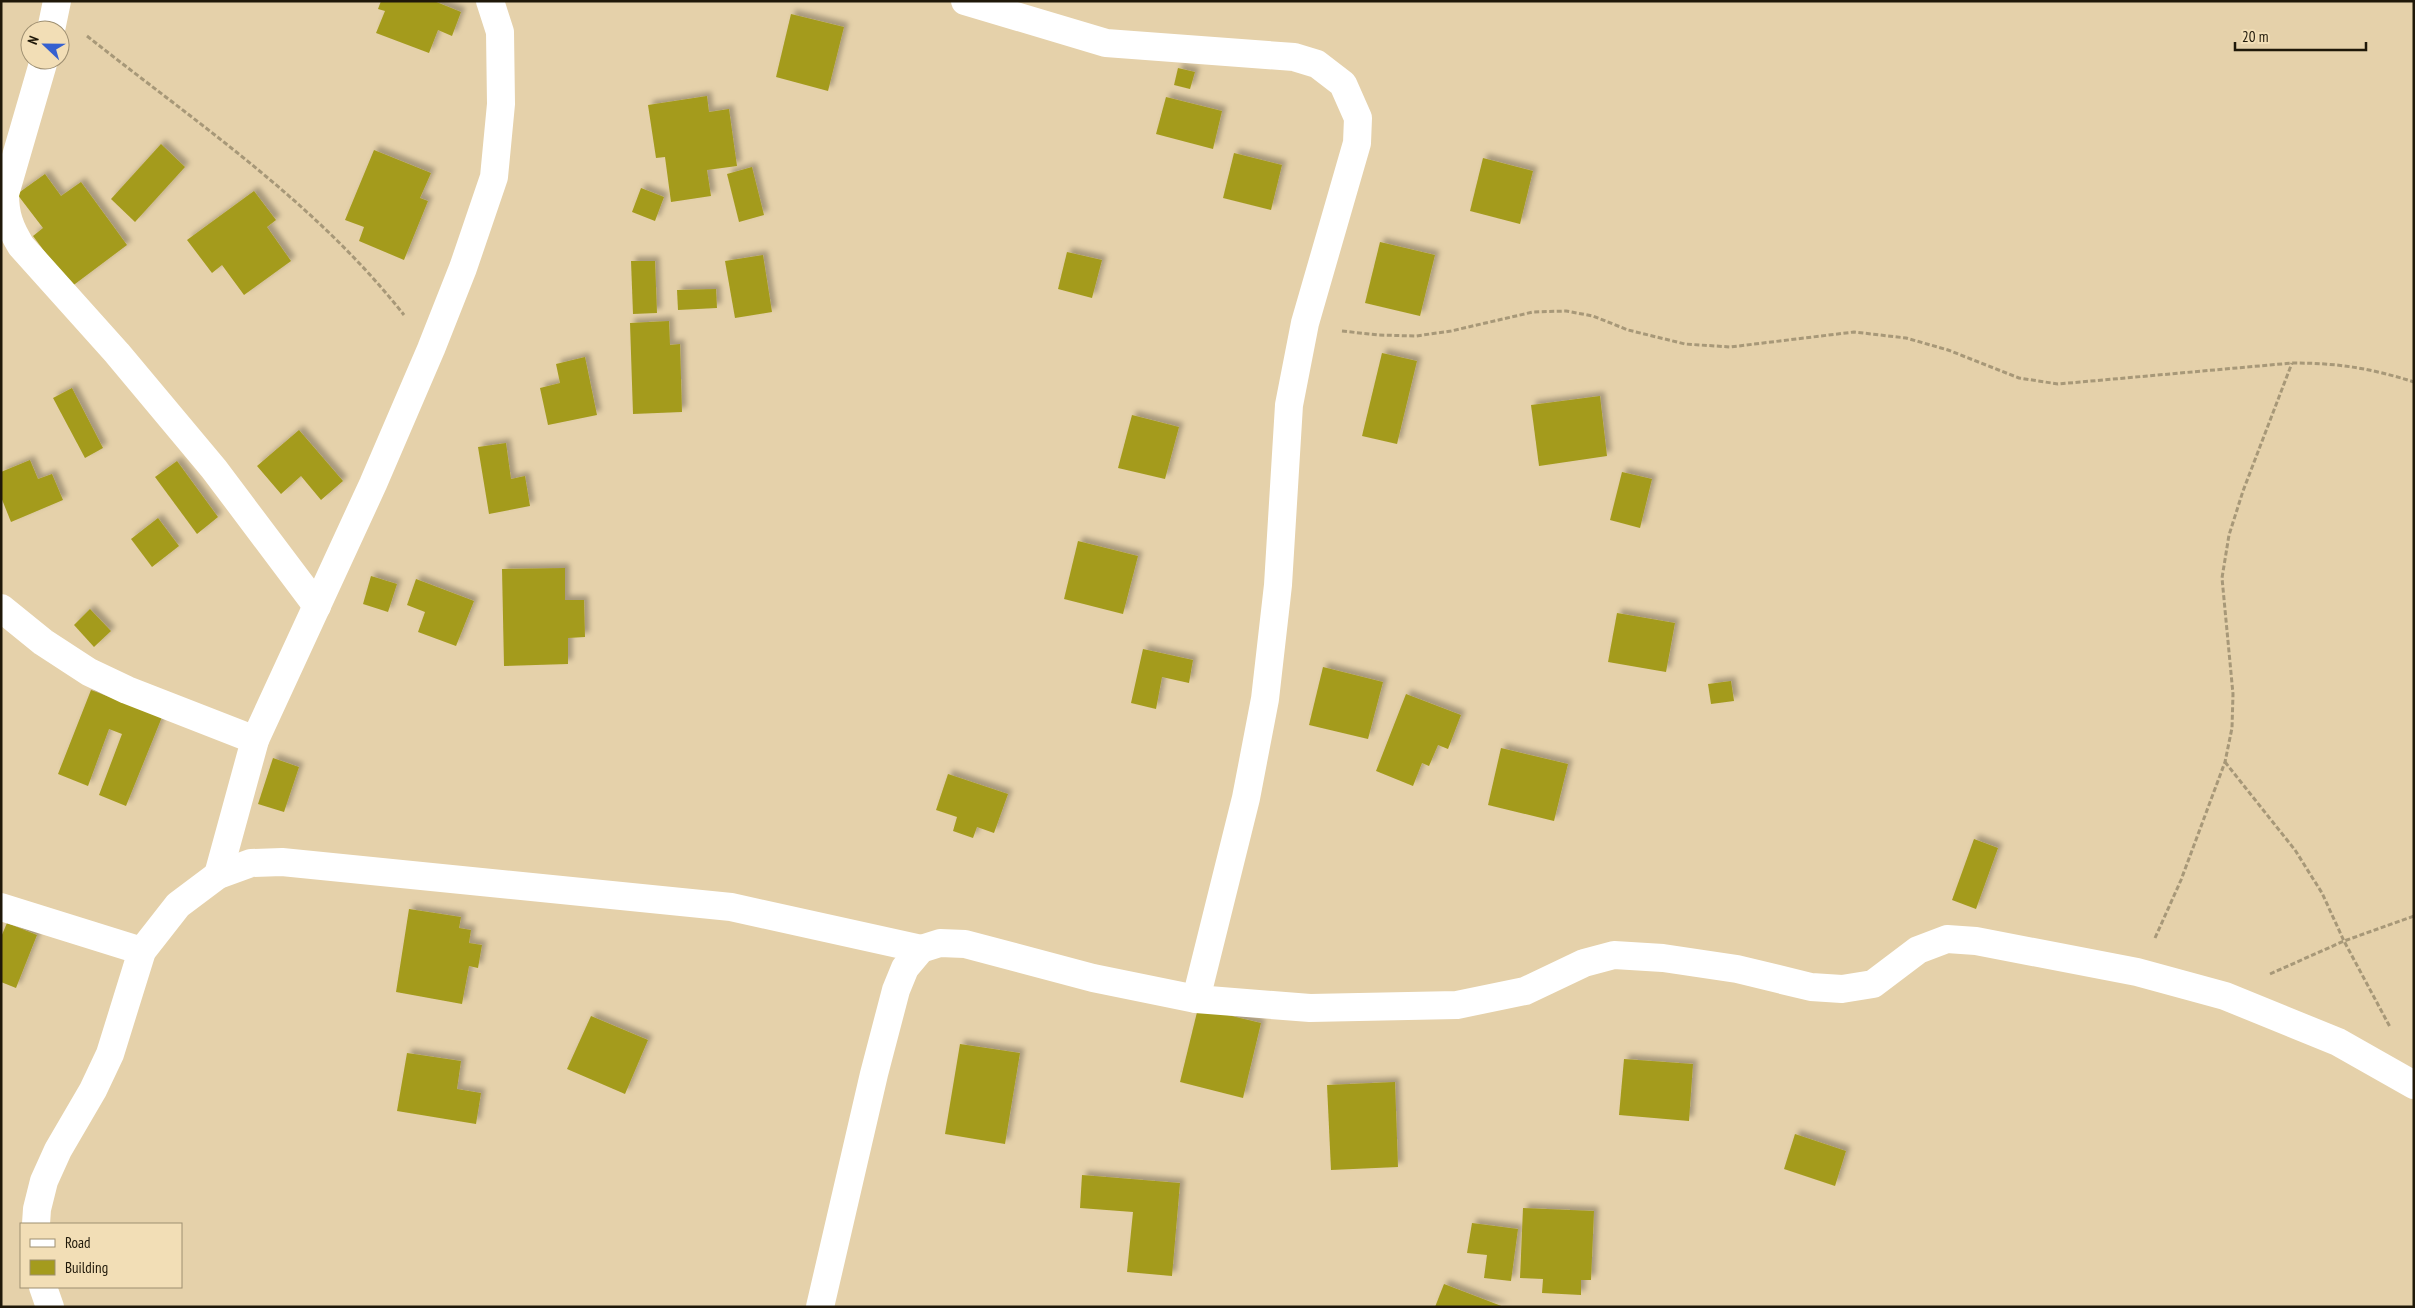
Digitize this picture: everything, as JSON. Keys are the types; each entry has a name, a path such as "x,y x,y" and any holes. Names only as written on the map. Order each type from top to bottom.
{"street":[{"path":"218,875 254,740 373,484 431,349 463,268 494,177 502,104 500,32 490,1"},
{"path":"965,1 1106,43 1294,57 1317,64 1343,84 1358,118 1357,143 1305,323 1289,405 1278,585 1265,699 1246,798 1196,1000"},
{"path":"41,70 5,194 5,211 11,230 21,246 117,353 214,469 317,606"},
{"path":"1,608 43,642 89,672 126,690 254,740"},
{"path":"36,1223 37,1209 44,1182 58,1150 110,1054 142,951 178,905 218,875 252,864 282,862 731,907 922,949"},
{"path":"1,907 142,951"},
{"path":"820,1307 874,1074 896,990 905,968 922,949 940,943 965,944 1093,978 1196,1000 1310,1008 1457,1005 1525,991 1584,963 1614,955 1737,969 1810,986 1842,989 1873,984 1918,950 1947,940 1976,941 2137,972 2225,996 2338,1042 2414,1085"},
{"path":"43,1288 50,1307"}],"path":[{"path":"55,14 237,151 306,211 359,263 431,349"},
{"path":"1305,323 1378,335 1416,336 1451,331 1533,312 1566,311 1593,316 1628,330 1685,344 1730,348 1854,332 1906,338 1948,350 2019,378 2058,384 2292,363 2328,363 2376,370 2414,382"},
{"path":"2137,972 2181,880 2225,762 2232,728 2233,694 2222,578 2226,552 2243,491 2292,363"},
{"path":"2225,762 2295,850 2322,893 2344,941 2392,1031"},
{"path":"2225,996 2289,964 2344,941 2414,916"}],"building":[{"path":"381,1 434,1 461,12 452,36 438,30 429,53 376,33 385,11 378,9"},
{"path":"791,14 844,27 828,91 776,77"},
{"path":"1178,68 1195,72 1190,89 1174,85"},
{"path":"707,96 709,112 729,109 737,166 707,170 711,196 671,202 665,157 656,158 648,105"},
{"path":"1166,97 1222,111 1213,149 1156,134"},
{"path":"161,144 185,167 135,222 111,199"},
{"path":"374,150 431,173 420,198 428,201 404,260 359,241 364,227 345,220"},
{"path":"1234,153 1282,165 1271,210 1223,198"},
{"path":"1483,158 1533,171 1520,224 1470,211"},
{"path":"752,167 764,215 739,222 727,174"},
{"path":"45,174 61,196 81,182 127,245 71,287 33,236 43,228 17,194"},
{"path":"641,188 664,197 655,221 632,212"},
{"path":"254,191 276,220 267,227 291,261 244,295 222,265 212,273 187,240"},
{"path":"1380,242 1435,255 1420,316 1365,303"},
{"path":"1067,252 1102,260 1092,298 1058,289"},
{"path":"763,255 772,312 735,318 725,261"},
{"path":"631,261 655,261 657,313 633,314"},
{"path":"716,289 717,308 678,310 677,290"},
{"path":"669,321 670,345 680,344 682,412 633,414 630,323"},
{"path":"1382,353 1417,361 1397,444 1362,436"},
{"path":"585,357 597,415 548,425 540,388 560,383 556,364"},
{"path":"72,388 103,448 85,458 53,398"},
{"path":"1600,396 1607,456 1539,466 1531,405"},
{"path":"1132,415 1179,427 1165,479 1118,468"},
{"path":"299,430 343,481 321,500 301,476 281,494 257,466"},
{"path":"506,443 511,479 525,476 530,506 489,514 478,447"},
{"path":"30,460 38,479 52,474 63,500 11,522 1,497 1,472"},
{"path":"177,461 218,517 197,534 155,477"},
{"path":"1622,472 1652,479 1640,528 1610,520"},
{"path":"158,518 179,546 152,567 131,539"},
{"path":"1078,541 1138,556 1123,614 1064,599"},
{"path":"565,568 565,600 584,600 585,637 568,638 568,664 504,666 502,569"},
{"path":"371,576 397,584 388,612 363,604"},
{"path":"416,579 474,601 456,646 418,632 425,612 407,605"},
{"path":"90,609 111,631 94,647 74,625"},
{"path":"1617,613 1675,623 1666,672 1608,662"},
{"path":"1143,649 1193,660 1189,683 1162,677 1156,709 1131,703"},
{"path":"1323,667 1383,682 1368,739 1309,725"},
{"path":"1731,681 1734,701 1711,704 1708,684"},
{"path":"91,690 162,717 126,806 99,795 122,734 109,729 88,786 58,774"},
{"path":"1406,694 1461,715 1448,749 1438,745 1429,766 1422,763 1413,786 1376,771"},
{"path":"1501,748 1568,764 1554,821 1488,805"},
{"path":"273,758 299,767 284,812 258,804"},
{"path":"948,774 1008,794 994,833 977,827 973,838 953,831 957,817 936,810"},
{"path":"1974,839 1998,848 1976,909 1952,900"},
{"path":"409,909 461,917 459,928 471,930 469,943 482,945 478,968 469,966 462,1004 396,992"},
{"path":"7,923 37,935 16,988 1,982 1,937"},
{"path":"1198,1008 1261,1023 1243,1098 1180,1082"},
{"path":"591,1016 648,1040 625,1094 567,1069"},
{"path":"960,1044 1020,1053 1005,1144 945,1134"},
{"path":"407,1053 461,1061 457,1089 481,1093 476,1124 397,1111"},
{"path":"1624,1059 1693,1064 1689,1121 1619,1115"},
{"path":"1395,1082 1398,1167 1331,1170 1327,1085"},
{"path":"1795,1134 1846,1151 1835,1186 1784,1169"},
{"path":"1082,1175 1180,1183 1172,1276 1127,1272 1133,1212 1080,1208"},
{"path":"1523,1208 1594,1211 1591,1280 1581,1280 1581,1295 1542,1293 1543,1279 1520,1278"},
{"path":"1472,1223 1518,1229 1511,1281 1484,1278 1487,1255 1467,1253"},
{"path":"1444,1284 1504,1307 1435,1307"}]}
